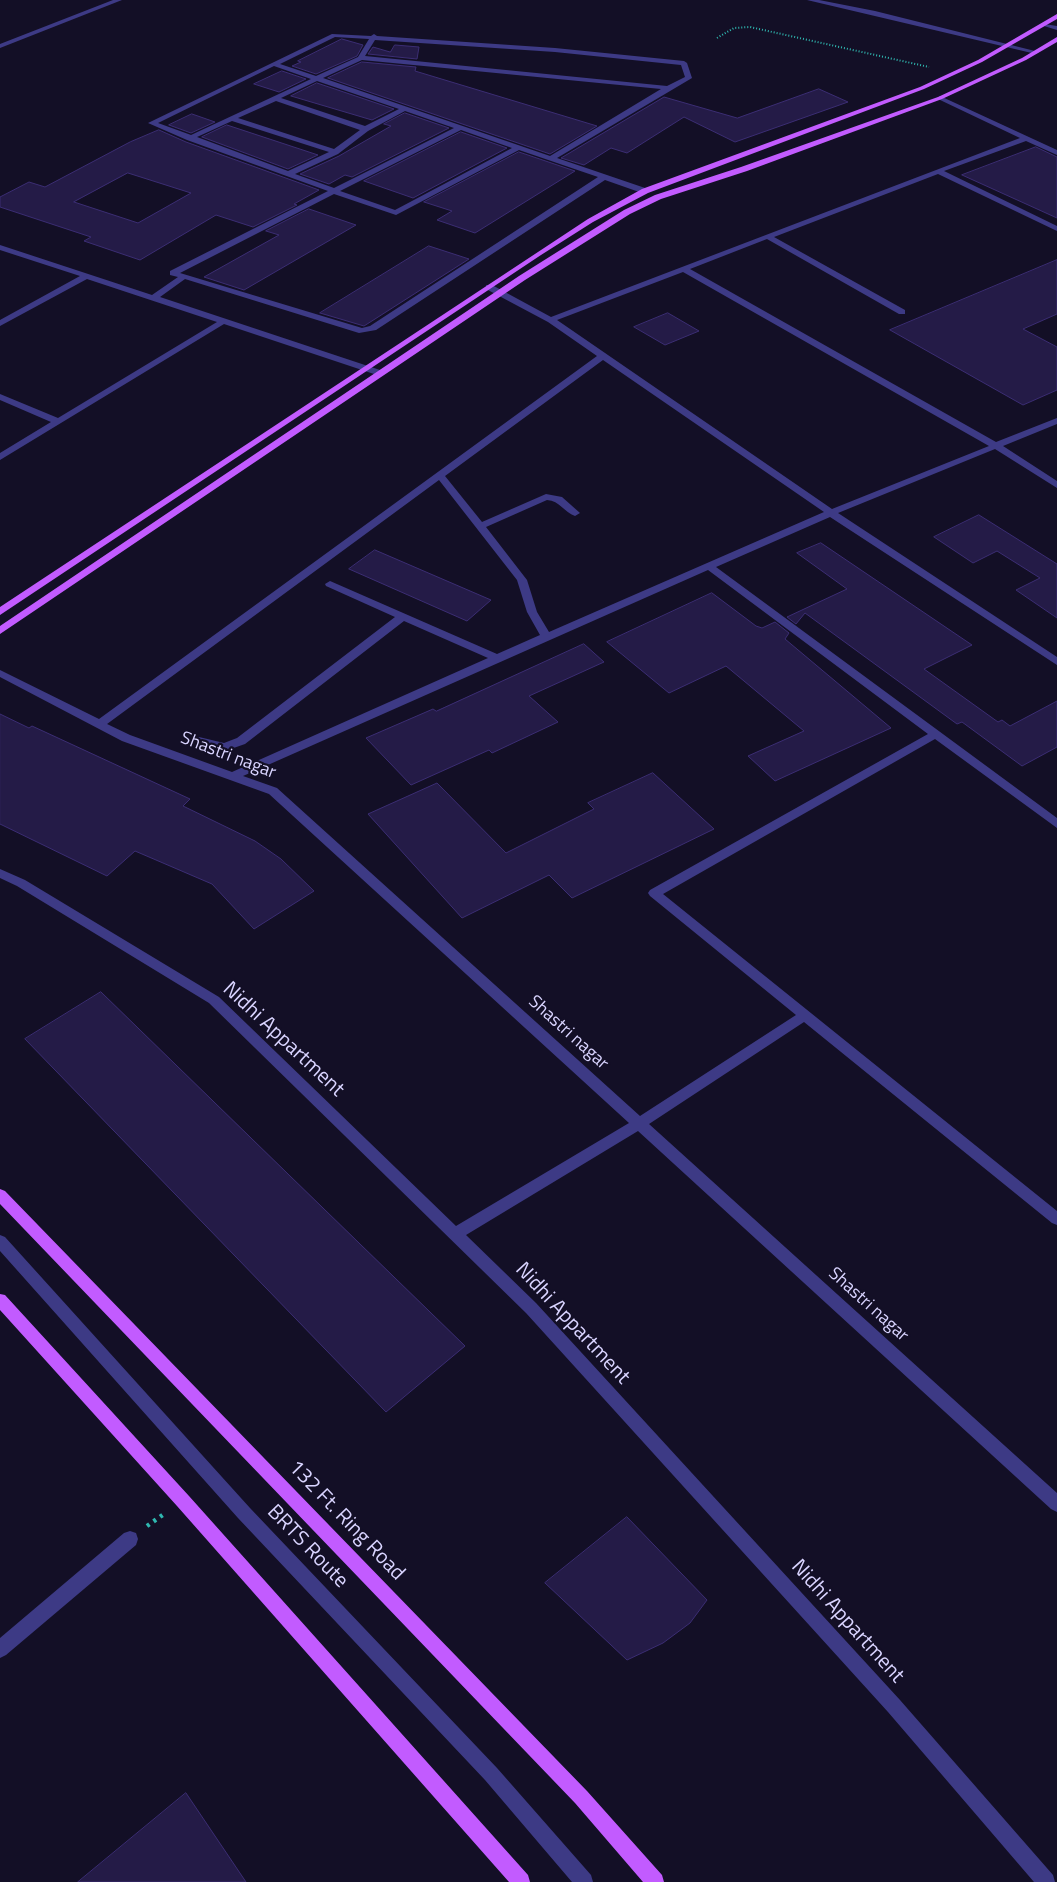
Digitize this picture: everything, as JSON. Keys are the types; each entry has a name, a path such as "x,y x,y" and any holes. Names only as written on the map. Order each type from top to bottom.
{"main road":[{"path":"0,612 530,258 612,207 645,191 905,96 956,73 1009,45 1057,16"},
{"path":"0,631 500,292 627,212 658,197 744,169 940,98 1036,52 1057,39"},
{"name":"132 Ft. Ring Road","path":"0,1195 581,1797 655,1882"},
{"path":"0,1300 183,1501 521,1882"}],"street":[{"path":"0,46 119,0"},
{"path":"810,0 875,13 1036,52"},
{"path":"1046,24 1057,28"},
{"path":"518,148 396,213 152,123 334,35 374,36 555,50 684,63 689,78 668,88 551,159"},
{"path":"361,58 374,36"},
{"path":"190,138 361,58 668,88"},
{"path":"274,64 645,191"},
{"path":"275,98 365,129"},
{"path":"940,98 1024,139 1057,152"},
{"path":"288,174 335,152 365,129 404,109"},
{"path":"232,118 335,152"},
{"path":"460,128 173,273 362,331 373,328 604,178"},
{"path":"550,320 1024,139"},
{"path":"938,171 1057,229"},
{"path":"766,236 902,312"},
{"path":"0,247 380,373"},
{"path":"683,268 996,446 1057,485"},
{"path":"0,324 86,276"},
{"path":"154,298 183,277"},
{"path":"489,287 550,320 831,513 1057,662"},
{"path":"0,457 222,322"},
{"path":"100,724 603,356"},
{"path":"0,397 59,422"},
{"path":"232,776 546,636 831,513 1057,421"},
{"path":"440,475 522,580 532,612 546,636"},
{"path":"480,526 546,497 555,496 575,513"},
{"path":"709,566 1057,824"},
{"path":"330,584 497,658"},
{"path":"199,741 225,747 241,741 403,616"},
{"name":"Shastri nagar","path":"0,672 126,738 273,791 984,1435 1057,1504"},
{"path":"936,734 654,893 1057,1219"},
{"name":"Nidhi Appartment","path":"0,873 21,883 214,1000 531,1308 881,1691 1046,1882"},
{"path":"455,1234 640,1123 805,1015"},
{"name":"BRTS Route","path":"0,1241 244,1514 491,1774 584,1882"},
{"path":"0,1649 130,1539"}],"path":[{"path":"717,38 734,28 750,27 956,73"},
{"path":"130,1539 183,1501"}],"building":[{"path":"342,39 363,45 357,56 316,74 292,66 301,62 298,61"},
{"path":"395,45 419,47 417,59 368,54 373,47 390,52"},
{"path":"362,62 416,67 415,71 597,126 550,154 328,78"},
{"path":"282,71 306,79 279,92 254,84"},
{"path":"317,83 394,109 372,120 291,96"},
{"path":"819,89 848,102 735,142 684,117 627,153 611,148 584,165 561,158 664,97 737,118"},
{"path":"405,113 449,128 352,177 345,175 329,184 300,174 339,156 391,126 384,124"},
{"path":"192,114 215,122 191,133 169,125"},
{"path":"227,125 318,155 288,169 202,137"},
{"path":"159,130 186,142 319,190 294,204 297,205 253,227 216,215 140,260 84,241 91,237 0,207 0,197 29,182 45,187 130,142","holes":["128,173 191,193 138,223 74,202"]},
{"path":"461,132 507,148 413,198 364,181"},
{"path":"1036,147 1057,157 1057,218 962,175"},
{"path":"519,152 575,171 475,233 437,220 452,211 424,202"},
{"path":"309,209 356,225 244,290 204,277 279,235 266,231"},
{"path":"429,246 469,259 364,326 320,313"},
{"path":"1057,260 1057,314 1023,329 1057,347 1057,390 1023,405 890,330"},
{"path":"668,313 699,331 665,345 634,327"},
{"path":"979,515 1057,564 1057,618 1016,590 1040,578 997,551 973,563 934,537"},
{"path":"821,543 972,645 924,669 998,722 1002,720 1010,726 1057,701 1057,747 1022,766 962,722 957,724 805,613 796,624 787,617 847,589 797,553"},
{"path":"375,550 491,600 467,621 349,569"},
{"path":"712,593 756,626 762,628 775,622 789,633 785,639 891,728 775,781 748,756 804,731 726,666 669,693 607,642"},
{"path":"584,644 604,662 529,696 558,722 492,753 489,750 411,785 366,738 433,709 436,711"},
{"path":"0,714 29,728 32,726 190,799 183,806 255,841 281,859 314,891 254,929 212,884 135,851 107,876 0,824"},
{"path":"653,773 714,829 572,898 549,875 462,918 368,814 437,783 506,853 594,809 588,803"},
{"path":"101,992 465,1346 386,1412 25,1039"},
{"path":"627,1517 707,1600 690,1623 663,1643 627,1660 545,1583"},
{"path":"186,1793 246,1882 78,1882"}]}
